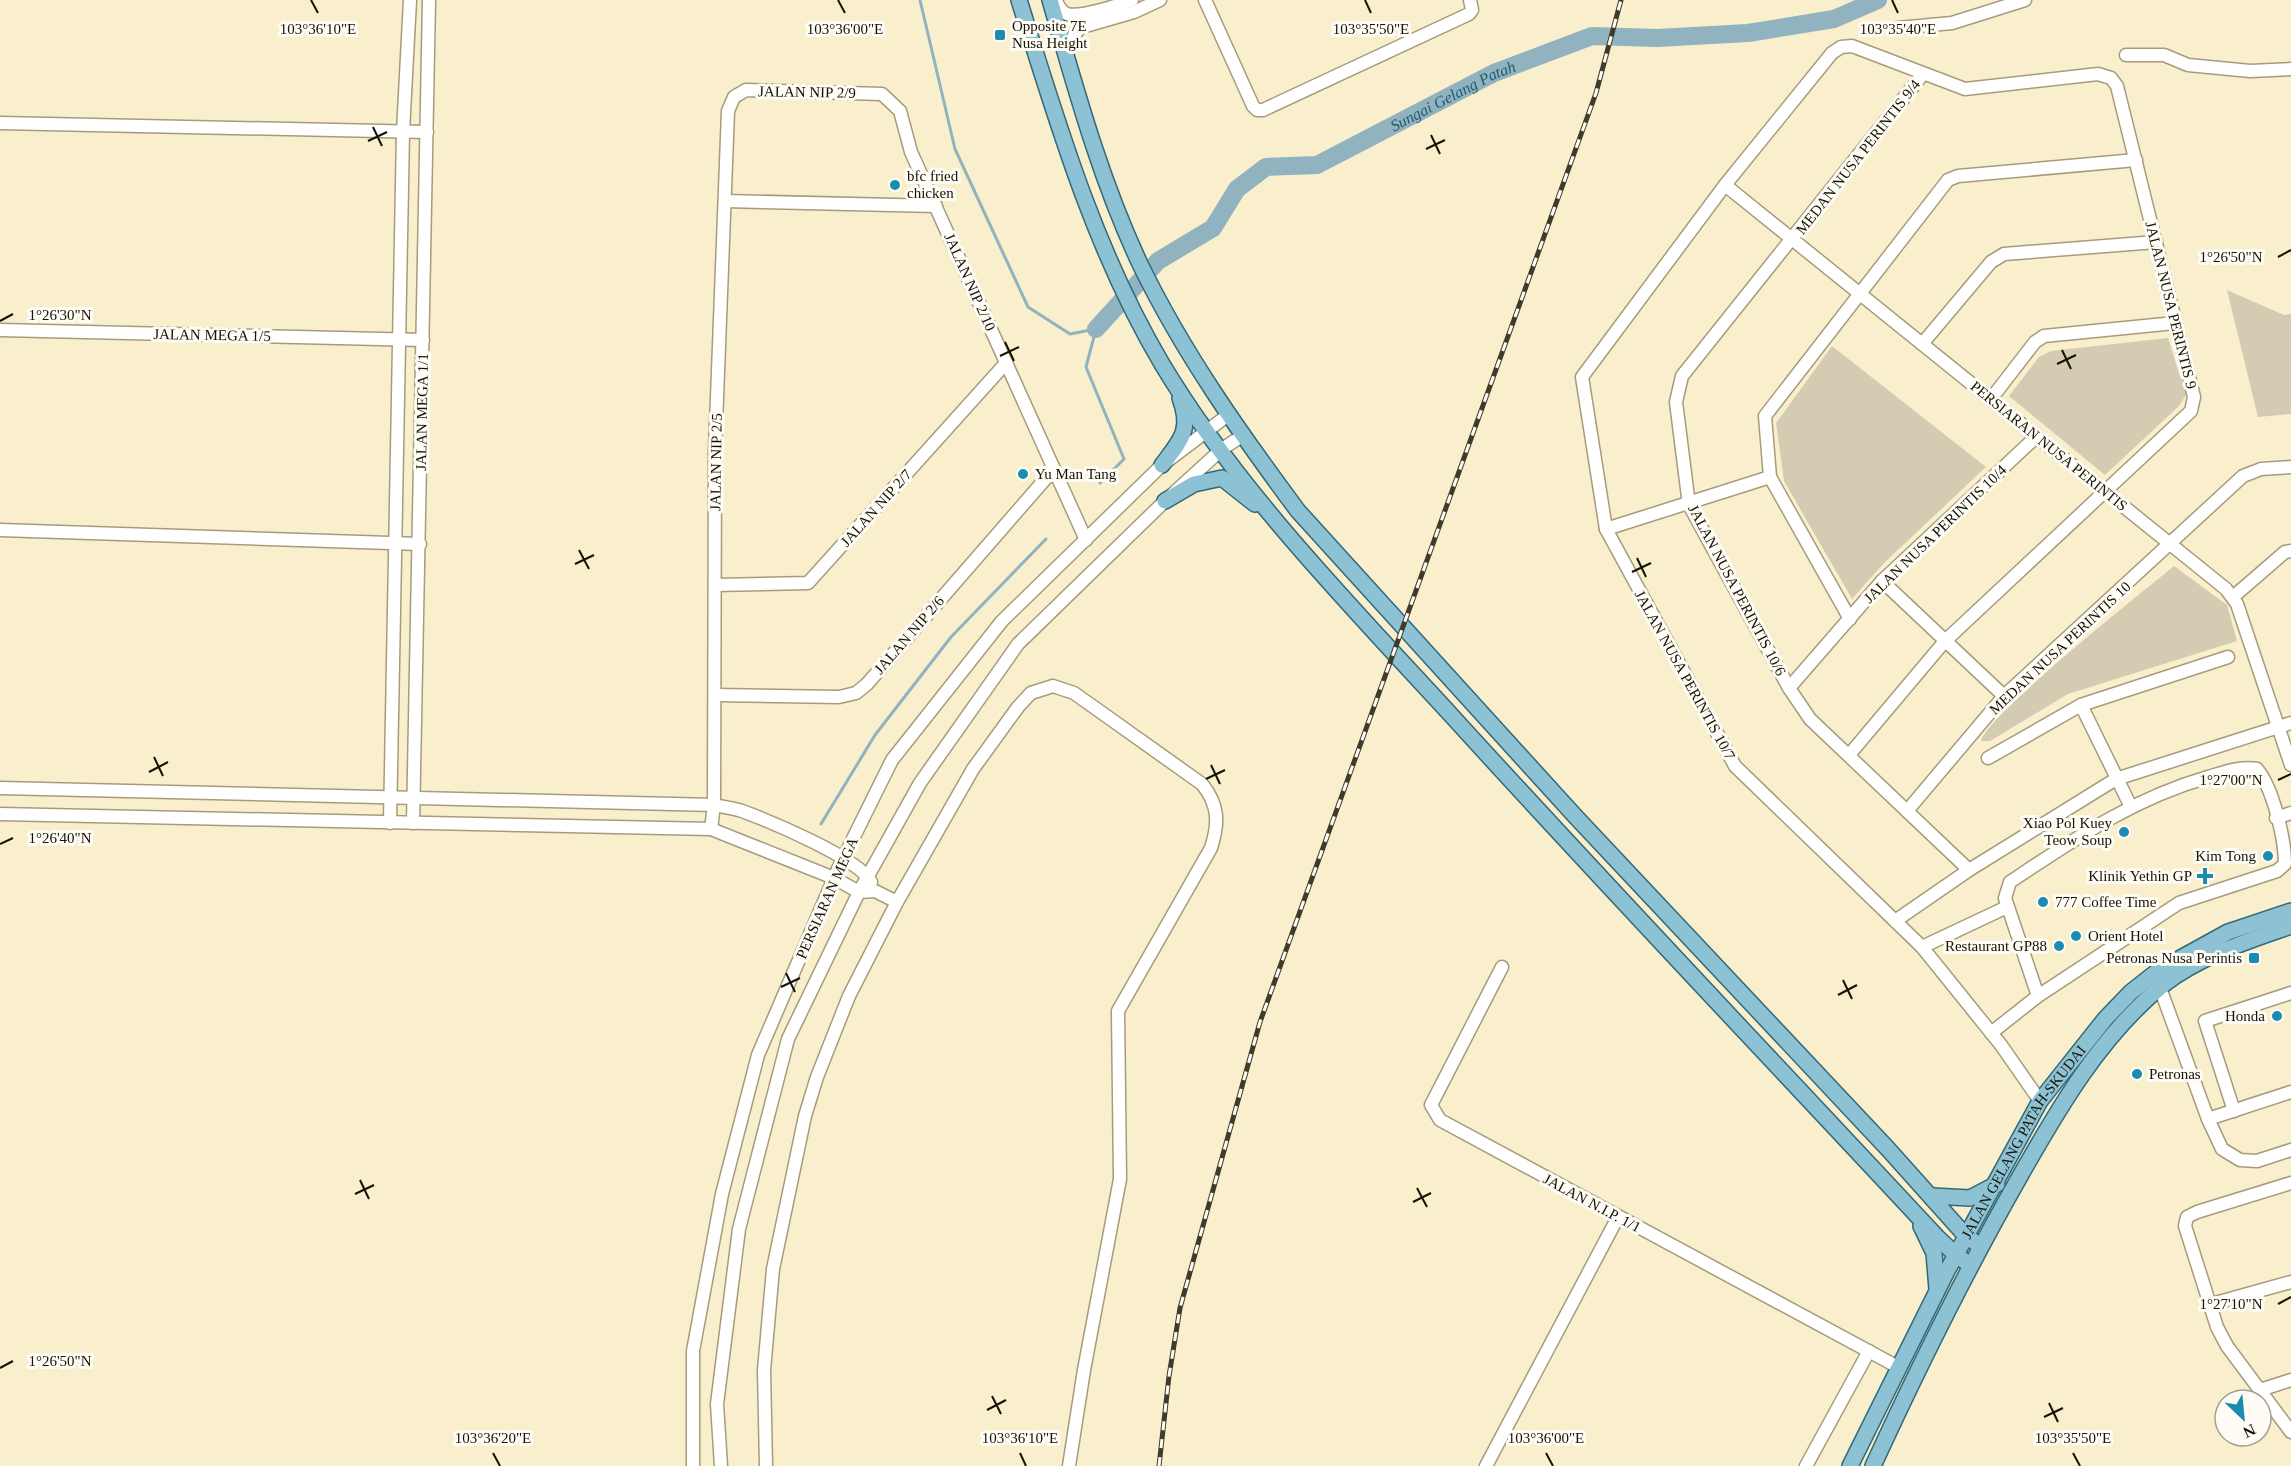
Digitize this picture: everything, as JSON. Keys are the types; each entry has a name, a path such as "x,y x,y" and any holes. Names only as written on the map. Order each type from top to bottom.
{"main road":[{"path":"1019,0 1072,169 1119,284 1164,366 1207,430 1280,526 1589,865 1956,1255 1970,1264"},
{"path":"1050,0 1105,176 1140,264 1187,352 1242,436 1298,511 1375,597 1723,976 1932,1196 1965,1236 1980,1246"},
{"path":"1162,465 1180,441 1186,417 1164,366"},
{"path":"1165,501 1194,484 1222,478 1238,488 1280,526"},
{"name":"JALAN GELANG PATAH-SKUDAI","path":"1850,1466 1965,1236 1997,1184 2040,1101 2105,1019 2131,992 2159,970 2228,932 2291,911"},
{"name":"JALAN GELANG PATAH-SKUDAI","path":"1873,1466 1970,1264 2063,1102 2122,1026 2160,988 2235,945 2291,926"},
{"path":"1932,1196 1970,1198 1997,1184"},
{"path":"1915,1212 1934,1253 1937,1291"}],"street":[{"path":"390,823 403,132 410,0"},
{"name":"JALAN MEGA 1/1","path":"413,823 429,0"},
{"path":"1055,0 1062,11 1069,15 1160,0"},
{"path":"1208,1 1253,106 1257,110 1263,110 1469,15 1472,10 1470,0"},
{"path":"1898,28 1952,23 2025,0"},
{"path":"1067,58 1069,44 1075,32 1132,3"},
{"name":"JALAN NUSA PERINTIS 10/7","path":"2040,1101 1991,1033 1922,947 1735,766 1606,529 1582,377 1725,185 1832,53 1840,47 1852,46 1965,88 2098,74 2111,78 2117,86"},
{"path":"2126,55 2164,55 2188,65 2250,71 2291,69"},
{"name":"MEDAN NUSA PERINTIS 9/4","path":"1793,240 1923,74"},
{"name":"JALAN NUSA PERINTIS 9","path":"1849,755 1945,641 2191,411 2194,397 2117,86"},
{"name":"JALAN NIP 2/9","path":"734,98 746,90 882,94"},
{"name":"JALAN NIP 2/10","path":"882,94 900,111 911,152 1086,540"},
{"name":"JALAN NIP 2/5","path":"711,829 714,805 715,450 728,111 734,98"},
{"path":"0,123 427,132"},
{"path":"1850,619 1770,477 1765,416 1948,180 1958,176 2136,160"},
{"name":"PERSIARAN NUSA PERINTIS","path":"1725,185 2172,544 2233,597"},
{"path":"725,201 936,206"},
{"name":"JALAN NUSA PERINTIS 10/6","path":"1793,240 1682,376 1676,402 1689,505 1790,688 1810,719 1969,870"},
{"path":"1923,344 1991,262 2004,254 2156,242"},
{"path":"1991,399 2035,342 2044,336 2175,323"},
{"name":"JALAN MEGA 1/5","path":"0,330 423,340"},
{"name":"JALAN NIP 2/7","path":"715,585 808,583 1006,363"},
{"name":"PERSIARAN MEGA","path":"693,1466 693,1351 722,1194 758,1055 834,878 892,760 1002,621 1162,465 1227,415"},
{"name":"PERSIARAN MEGA","path":"721,1466 717,1404 739,1229 788,1039 868,876 920,783 1018,644 1165,501 1222,449 1242,436"},
{"name":"JALAN NUSA PERINTIS 10/4","path":"1790,688 1882,581 2037,436"},
{"name":"MEDAN NUSA PERINTIS 10","path":"1907,811 2004,696 2172,544 2243,476 2261,469 2291,467"},
{"name":"JALAN NIP 2/6","path":"715,695 839,697 856,693 867,684 1054,469"},
{"path":"1606,529 1689,505 1770,477"},
{"path":"0,531 420,544"},
{"path":"2291,551 2285,552 2233,597 2291,765"},
{"path":"1882,581 2004,696"},
{"path":"1988,758 2081,705 2228,657"},
{"path":"766,1466 765,1370 773,1269 805,1116 817,1077 849,996 897,902 973,769 1018,706 1031,693 1042,687 1053,686 1074,693 1202,784 1210,794 1217,812 1218,826 1211,848 1118,1011 1120,1179 1069,1466"},
{"path":"2081,705 2131,807"},
{"path":"1895,921 1969,870 2116,779 2291,723"},
{"path":"1991,1033 2038,996 2179,903 2277,871 2285,864 2285,851 2266,779 2257,769 2244,767 2169,789 2098,823 2010,882 2006,902 2038,996"},
{"path":"0,788 714,805 740,810 844,857 868,876 875,891"},
{"path":"2276,818 2291,813"},
{"path":"0,814 711,829 834,878 860,892 875,891 897,902"},
{"path":"1922,947 2006,902"},
{"name":"JALAN N.I.P. 1/1","path":"1502,967 1431,1105 1440,1120 1898,1367"},
{"path":"2160,988 2208,1119 2222,1149 2240,1160 2257,1161 2291,1150"},
{"path":"2234,1111 2205,1021 2291,993"},
{"path":"2208,1119 2291,1092"},
{"path":"2258,1388 2227,1346 2208,1305 2185,1226 2187,1217 2291,1183"},
{"path":"1486,1466 1618,1217"},
{"path":"2208,1305 2291,1282"},
{"path":"1806,1466 1869,1351"},
{"path":"2266,1388 2291,1380"},
{"path":"2273,1408 2291,1432"}],"shaded area":[{"path":"2227,290 2284,315 2291,314 2291,414 2258,417"},
{"path":"2168,338 2186,395 2179,406 2105,475 2009,396 2039,357 2051,351"},
{"path":"1832,346 1986,467 1884,563 1852,599 1784,481 1776,423"},
{"path":"2174,566 2227,605 2237,641 2068,694 1990,741 1981,741 1990,727 2037,680"}],"waterway":[{"path":"920,0 955,149 1028,307 1070,334 1096,329 1086,367 1124,459 1100,483"},
{"name":"Sungai Gelang Patah","path":"1096,329 1158,261 1213,228 1237,189 1266,167 1317,165 1494,73 1592,36 1657,38 1748,33 1834,19 1878,0"},
{"path":"821,824 875,735 951,637 1046,539"}],"railway":[{"path":"1159,1466 1169,1376 1180,1308 1260,1022 1596,93 1621,0"}],"place":[{"name":"Opposite 7E Nusa Height","path":"1000,35"},
{"name":"bfc fried chicken","path":"895,185"},
{"name":"Yu Man Tang","path":"1023,474"},
{"name":"Xiao Pol Kuey Teow Soup","path":"2124,832"},
{"name":"Kim Tong","path":"2268,856"},
{"name":"Klinik Yethin GP","path":"2205,876"},
{"name":"777 Coffee Time","path":"2043,902"},
{"name":"Orient Hotel","path":"2076,936"},
{"name":"Restaurant GP88","path":"2059,946"},
{"name":"Petronas Nusa Perintis","path":"2254,958"},
{"name":"Honda","path":"2277,1016"},
{"name":"Petronas","path":"2137,1074"}]}
